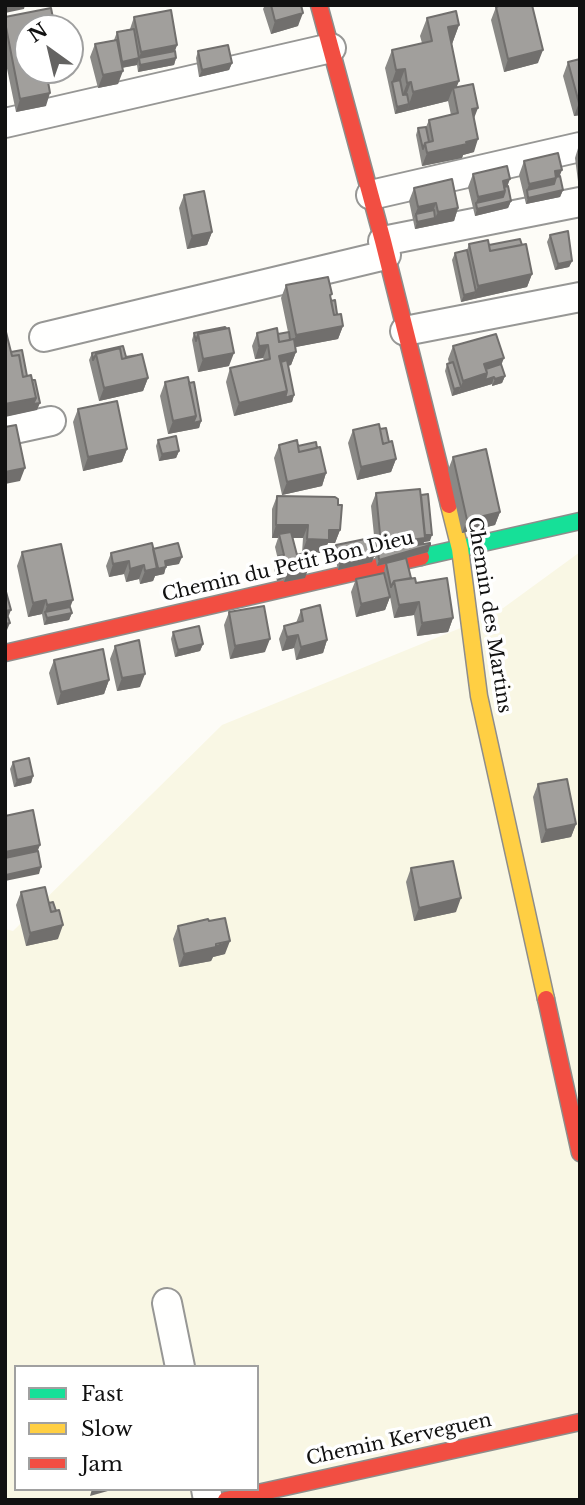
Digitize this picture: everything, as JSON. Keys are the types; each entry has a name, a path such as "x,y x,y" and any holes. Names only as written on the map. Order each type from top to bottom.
{"street":[{"name":"Chemin des Martins","path":"319,5 371,195 460,549 480,696 580,1153"},
{"path":"5,123 331,48"},
{"path":"371,195 580,146"},
{"path":"44,337 384,248 580,202"},
{"path":"405,331 580,297"},
{"path":"5,431 51,421"},
{"name":"Chemin du Petit Bon Dieu","path":"5,653 580,521"},
{"path":"167,1303 180,1365"},
{"name":"Chemin Kerveguen","path":"226,1500 580,1422"}],"shaded area":[{"path":"580,552 580,1500 5,1500 5,929 13,931 222,725 495,614"}],"building":[{"path":"271,5 301,5 303,13 275,21"},
{"path":"532,5 543,50 508,59 496,7"},
{"path":"51,8 52,14 20,14"},
{"path":"171,10 177,45 141,52 134,17"},
{"path":"456,11 459,25 448,27 459,81 413,92 411,82 407,83 405,69 396,70 392,50 432,41 427,18"},
{"path":"14,15 14,68 5,22 5,17"},
{"path":"134,29 139,58 122,62 117,32"},
{"path":"117,40 123,71 103,75 95,44"},
{"path":"228,45 232,63 202,70 198,51"},
{"path":"175,51 176,58 140,65 139,58"},
{"path":"580,59 580,103 579,103 568,62"},
{"path":"400,80 403,95 407,94 409,104 397,107 392,82"},
{"path":"17,84 48,84 50,93 20,99"},
{"path":"473,84 478,108 472,109 478,139 427,153 425,143 433,141 429,120 458,113 453,88"},
{"path":"426,127 429,142 425,143 423,149 418,128"},
{"path":"558,153 562,170 555,171 556,178 529,184 524,161"},
{"path":"507,166 510,179 503,181 505,191 478,197 473,174"},
{"path":"560,176 563,190 528,198 527,190 554,184 556,177"},
{"path":"452,179 458,208 438,212 436,203 418,207 414,188"},
{"path":"508,186 511,201 477,209 476,203 503,197 504,187"},
{"path":"204,191 212,232 192,236 184,195"},
{"path":"434,210 435,218 417,222 416,214"},
{"path":"568,231 572,261 558,264 550,235"},
{"path":"520,239 522,245 490,251 489,245"},
{"path":"488,240 490,251 526,244 532,274 478,286 469,244"},
{"path":"467,250 476,292 464,295 455,253"},
{"path":"328,277 334,315 341,314 343,326 296,335 286,285"},
{"path":"335,300 337,314 334,315 331,301"},
{"path":"225,327 198,334 196,341 194,333"},
{"path":"5,328 12,356 19,355 23,377 31,375 36,398 5,404"},
{"path":"229,328 234,353 203,359 198,334"},
{"path":"277,328 279,342 294,339 296,352 279,356 287,391 239,403 230,368 270,359 268,345 259,346 257,333"},
{"path":"289,332 290,340 279,342 278,334"},
{"path":"496,334 504,358 484,364 487,373 463,381 453,346"},
{"path":"123,346 126,357 138,355 122,359 120,348 96,354 93,360 92,353"},
{"path":"120,348 122,359 142,354 148,378 104,388 96,354"},
{"path":"22,350 27,376 23,377 19,355 12,356 11,352"},
{"path":"287,360 294,395 285,398 287,391 281,362"},
{"path":"453,362 461,387 454,389 447,364"},
{"path":"501,364 505,376 485,380 486,369"},
{"path":"188,377 196,416 173,421 165,382"},
{"path":"32,380 35,380 40,403 33,404 36,398"},
{"path":"194,382 201,421 193,423 196,416 189,383"},
{"path":"117,401 127,449 88,457 78,409"},
{"path":"379,424 383,444 392,441 396,459 361,467 353,430"},
{"path":"16,425 25,468 5,472 5,427"},
{"path":"386,428 389,442 383,444 380,429"},
{"path":"176,436 179,451 162,454 158,440"},
{"path":"297,440 299,452 320,447 326,473 287,482 279,445"},
{"path":"316,442 317,448 299,452 298,446"},
{"path":"486,449 500,512 467,520 453,457"},
{"path":"420,489 425,538 381,544 376,493"},
{"path":"428,494 432,535 425,535 421,495"},
{"path":"277,496 335,497 338,499 338,505 342,505 340,530 329,530 329,540 307,539 308,525 276,525"},
{"path":"291,532 297,555 308,552 310,564 282,568 279,556 284,555 279,534"},
{"path":"370,538 374,556 340,563 336,545"},
{"path":"152,543 158,568 145,571 144,565 130,569 129,561 113,564 111,553"},
{"path":"178,543 182,557 165,561 166,567 157,569 153,549"},
{"path":"61,544 73,600 47,605 46,600 33,603 22,552"},
{"path":"430,545 379,560 378,551"},
{"path":"406,558 411,578 394,581 391,587 386,563"},
{"path":"384,573 390,597 361,604 356,579"},
{"path":"415,578 416,583 447,578 453,618 422,623 419,602 399,605 394,581"},
{"path":"5,588 11,610 5,611"},
{"path":"320,605 327,640 301,647 298,635 287,637 284,626 303,621 301,610"},
{"path":"264,606 270,639 235,646 229,612"},
{"path":"70,607 72,613 47,618 45,612"},
{"path":"199,626 203,644 178,650 173,632"},
{"path":"139,640 145,674 122,678 115,646"},
{"path":"103,649 109,680 61,692 54,660"},
{"path":"29,758 33,776 17,780 13,762"},
{"path":"567,779 576,824 546,830 538,784"},
{"path":"33,810 40,845 5,852 5,816"},
{"path":"38,851 41,867 6,875 5,858"},
{"path":"453,861 461,898 419,908 411,868"},
{"path":"45,887 51,912 59,910 63,925 30,933 21,892"},
{"path":"53,902 56,911 51,912 49,903"},
{"path":"225,918 230,941 184,954 178,926"}],"traffic: fast":[{"path":"421,557 580,521"}],"traffic: slow":[{"path":"449,505 460,549 479,696 546,999"}],"traffic: jam":[{"path":"319,5 383,241 449,505"},
{"path":"5,653 421,557"},
{"path":"546,999 580,1153"},
{"path":"226,1500 580,1422"}]}
